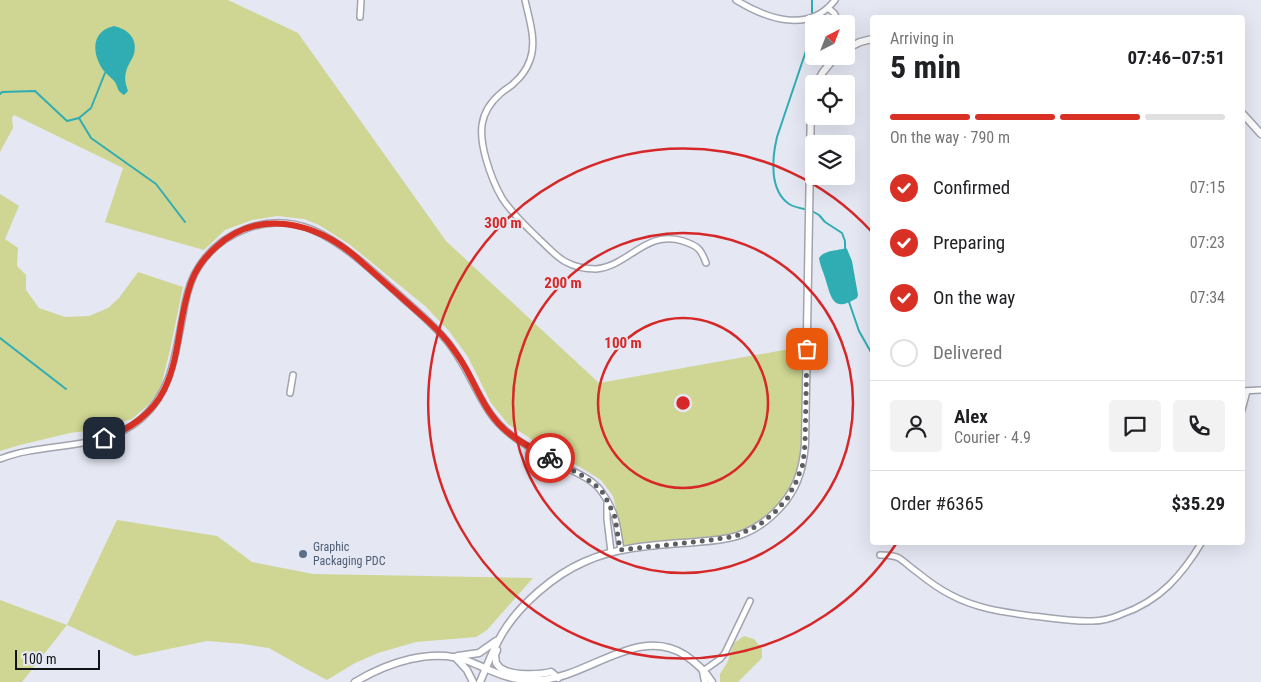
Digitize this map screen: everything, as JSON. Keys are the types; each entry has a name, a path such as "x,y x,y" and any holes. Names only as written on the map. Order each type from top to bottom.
{"street":[{"path":"360,18 361,0"},
{"path":"525,0 532,30 530,60 516,82 492,102 481,124 486,159 501,197 516,217 559,257 577,267 593,269 608,266 622,260 645,245 665,239 679,240 696,246 700,250 706,264"},
{"path":"736,0 750,9 771,16 802,21 823,13 835,0"},
{"path":"828,8 835,15"},
{"path":"855,43 870,39"},
{"path":"1245,116 1261,134"},
{"path":"480,682 499,639 512,620 530,600 557,577 582,562 620,550 741,535 759,525 787,499 803,464 805,444 811,125"},
{"path":"0,458 22,451 104,438 122,431 140,420 157,401 169,379 186,296 192,279 204,260 220,243 236,233 255,226 276,223 295,224 313,230 354,255 431,324 447,340 465,367 487,409 502,428 522,443 592,481 599,488 615,517 620,550"},
{"path":"290,393 293,375"},
{"path":"1245,391 1261,390"},
{"path":"608,503 607,519 611,552"},
{"path":"880,555 890,555 898,558 941,590 979,607 1002,612 1072,621 1094,621 1132,611 1148,602 1176,579 1200,545"},
{"path":"703,671 726,653 750,601"},
{"path":"356,682 377,671 403,662 430,656 479,653 499,639"},
{"path":"499,639 495,655 496,663 502,670 519,674 551,672 558,678"},
{"path":"453,656 500,675 522,680 549,680 632,648 652,646 668,648 682,653 694,661 710,677 712,682"},
{"path":"453,656 467,670 473,682"},
{"path":"703,671 705,682"}],"green space":[{"path":"0,0 228,0 298,33 446,241 599,383 812,345 806,469 790,503 765,526 728,539 682,547 621,547 613,496 601,480 558,456 508,424 491,403 468,357 449,331 425,306 349,244 319,225 304,219 277,216 252,220 225,230 204,250 105,222 123,168 14,115 12,118 13,128 0,152"},
{"path":"0,194 19,206 5,239 18,248 17,266 26,275 26,290 39,308 65,317 89,316 108,308 119,298 138,272 183,287 160,390 148,405 132,419 94,430 70,433 0,451"},
{"path":"117,520 217,536 252,562 313,574 533,578 487,630 476,637 416,642 378,653 355,663 327,680 269,648 207,641 135,656 67,625"},
{"path":"0,600 67,625 22,682 0,682"},
{"path":"744,636 754,639 762,649 762,658 738,682 720,682 720,674 727,663 734,643"}],"water":[{"path":"114,26 128,32 135,44 134,54 125,75 128,91 124,95 104,71 97,58 97,38 106,29"},
{"path":"846,248 852,261 858,295 857,298 849,302 839,304 832,299 819,258 827,252"}],"waterway":[{"path":"812,0 812,13"},
{"path":"804,209 789,204 778,191 773,164 777,137 805,54"},
{"path":"0,94 2,92 35,91 67,121 79,118 91,108 105,73"},
{"path":"79,118 91,138 156,184 185,222"},
{"path":"812,211 842,233 845,241 845,250"},
{"path":"849,302 859,331 870,350"},
{"path":"0,338 66,389"}],"way so far":[{"path":"550,458 592,481 604,494 615,517 620,550 741,535 759,525 787,499 803,464 807,349"}],"place":[{"name":"Graphic Packaging PDC","path":"303,554"}],"route":[{"path":"104,438 122,431 140,420 157,401 163,391 173,364 186,296 198,268 211,251 220,243 246,228 276,223 295,224 313,230 354,255 374,272 447,340 465,367 487,409 502,428 522,443 550,458"}]}
